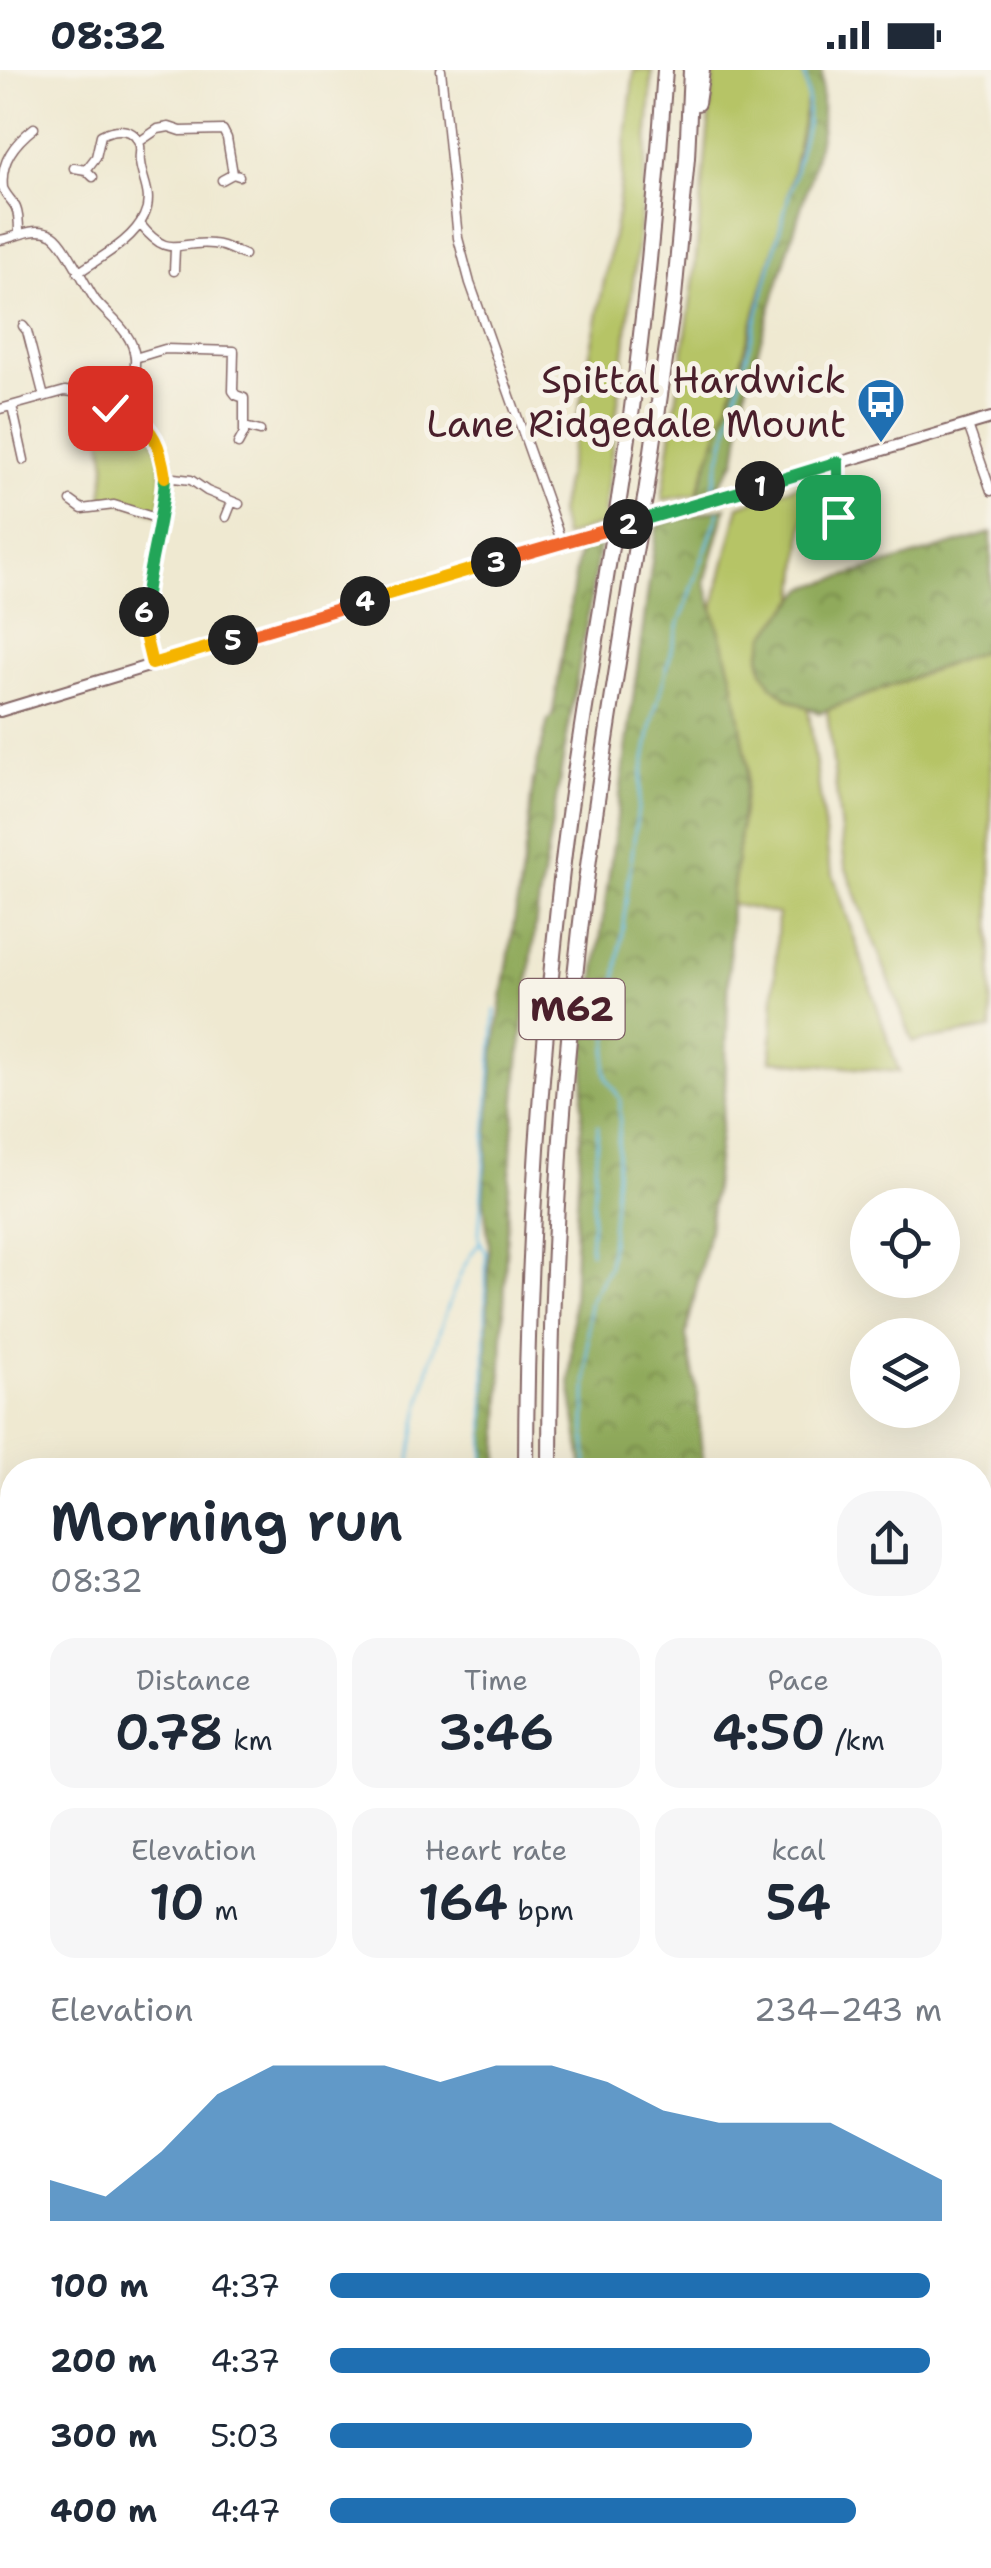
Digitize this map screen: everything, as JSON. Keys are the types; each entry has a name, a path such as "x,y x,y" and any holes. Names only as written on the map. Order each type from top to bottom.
{"highway":[{"name":"M62","path":"526,1458 531,1272 563,859 637,382 665,70"},
{"name":"M62","path":"550,1458 554,1280 570,1029 591,838 670,338 691,70"},
{"path":"687,158 702,70"}],"street":[{"path":"442,70 458,238 562,543"},
{"path":"140,142 158,129 169,127 223,130 236,175 222,180"},
{"path":"19,232 16,208 4,192 1,161 34,128"},
{"path":"74,168 90,173 101,135 122,129 140,142 140,163 149,190 147,210 140,224 78,273"},
{"path":"226,135 235,129"},
{"path":"140,224 151,238 175,249 211,243 244,256"},
{"path":"0,240 19,232 36,231 61,242 98,303 129,340 135,358 127,394 130,409 154,436 165,477 146,584 145,635 152,664"},
{"path":"174,271 175,249"},
{"path":"23,326 30,318"},
{"path":"11,324 27,331 44,397"},
{"path":"135,358 165,349 234,351 233,391 244,398 245,427 238,444"},
{"path":"0,408 65,391 110,401 114,413 130,409"},
{"path":"110,401 116,392 127,394"},
{"path":"12,406 24,460"},
{"path":"0,711 991,418"},
{"path":"968,426 991,491"},
{"path":"245,427 260,431"},
{"path":"838,462 838,524 856,552"},
{"path":"165,477 191,480 236,503 226,516"},
{"path":"65,512 73,503 88,510 114,505 160,519"}],"green space":[{"path":"634,70 652,70 649,127 603,524 564,537 559,513 617,215"},
{"path":"714,70 803,70 808,98 785,210 735,384 700,486 697,494 662,500 694,278"},
{"path":"803,70 822,70 822,127 812,172 746,388 736,460 717,488 697,494 735,384 785,210 808,98"},
{"path":"89,393 111,397 112,411 123,414 130,409 151,434 162,470 160,515 102,498 106,465"},
{"path":"808,482 796,599 766,635 760,655 763,670 788,699 808,707 829,862 899,1072 771,1060 778,914 731,904 748,767 713,609 739,506"},
{"path":"726,507 705,581 732,674 748,767 731,904 725,1092 709,1230 686,1335 697,1392 702,1458 581,1458 570,1382 586,1042 657,525"},
{"path":"991,533 991,648 819,713 788,699 771,685 760,655 766,635 805,588"},
{"path":"600,543 537,912 508,1200 498,1458 484,1458 489,1244 483,1197 494,1051 533,781 548,720 552,718 579,551"},
{"path":"991,648 991,1029 913,1042 845,866 827,710"}],"waterway":[{"path":"713,486 807,125 804,70"},
{"path":"682,617 719,512"},
{"path":"586,1458 589,1303 609,1266 620,1118 620,1099 605,1069 642,776 652,722 680,620"},
{"path":"484,1458 486,1252 479,1232 495,1010"},
{"path":"590,1252 598,1126"},
{"path":"411,1458 436,1342 462,1271 479,1244"}],"place":[{"name":"Spittal Hardwick Lane Ridgedale Mount","path":"881,444"}],"route":[{"path":"110,408 120,414 130,409 149,428 163,464 164,494 146,584 144,618 152,664 838,462 838,517"}]}
